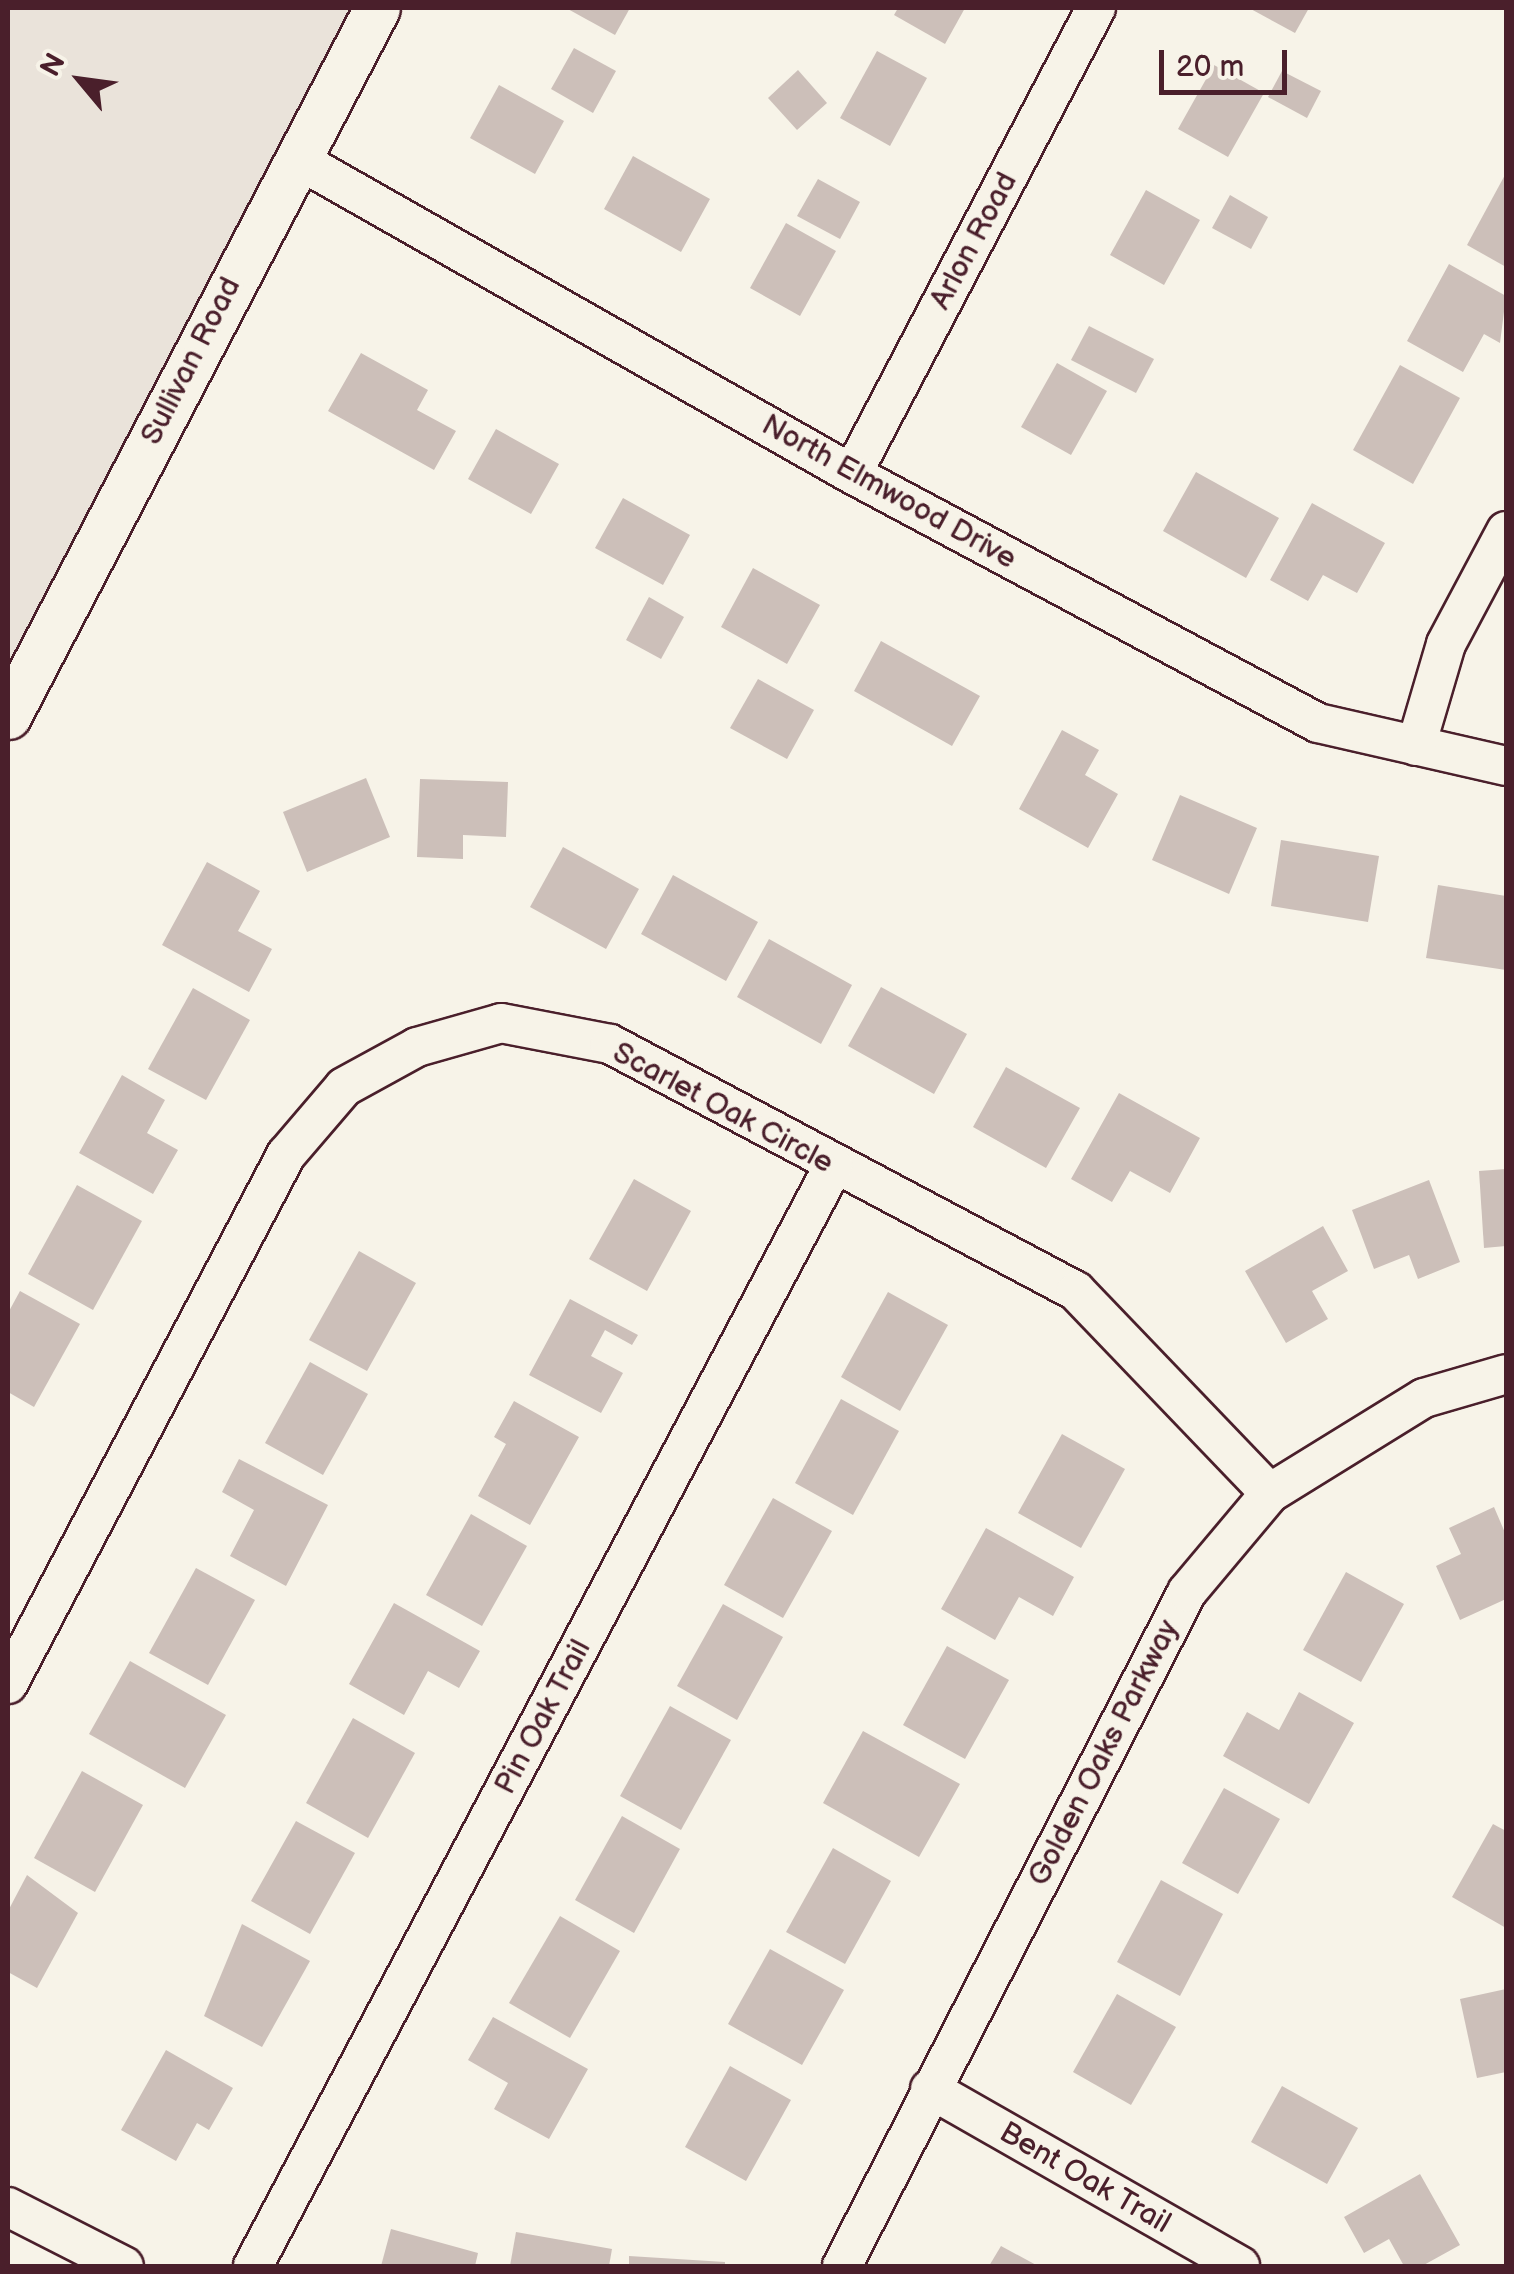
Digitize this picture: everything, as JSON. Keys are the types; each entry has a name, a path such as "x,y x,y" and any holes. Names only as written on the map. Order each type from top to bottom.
{"street":[{"name":"Sullivan Road","path":"8,716 377,8"},
{"name":"Arlon Road","path":"852,474 1096,8"},
{"name":"North Elmwood Drive","path":"296,159 852,474 1318,723 1506,766"},
{"path":"1416,746 1440,658 1506,532"},
{"name":"Scarlet Oak Circle","path":"8,1684 286,1156 344,1087 417,1047 500,1023 610,1044 833,1167 1076,1292 1270,1493"},
{"name":"Pin Oak Trail","path":"253,2266 833,1167"},
{"name":"Golden Oaks Parkway","path":"842,2266 1188,1592 1270,1493 1424,1398 1506,1374"},
{"name":"Bent Oak Trail","path":"930,2089 1240,2266"},
{"path":"8,2208 124,2266"}],"shaded area":[{"path":"8,8 350,8 8,665"}],"building":[{"path":"566,8 630,8 615,35"},
{"path":"898,8 965,8 945,44 894,15"},
{"path":"1249,8 1309,8 1295,33"},
{"path":"574,48 616,71 593,113 551,89"},
{"path":"877,51 927,78 890,146 840,118"},
{"path":"1214,65 1264,93 1228,157 1178,129"},
{"path":"798,70 827,103 797,130 768,98"},
{"path":"1282,71 1321,91 1307,118 1268,97"},
{"path":"499,85 564,121 535,174 470,138"},
{"path":"633,156 710,199 681,252 604,209"},
{"path":"1506,173 1506,267 1467,245"},
{"path":"818,179 860,202 840,239 797,216"},
{"path":"1146,190 1200,220 1164,285 1110,255"},
{"path":"1230,195 1268,217 1251,249 1212,228"},
{"path":"786,223 836,251 800,316 750,288"},
{"path":"1449,264 1506,296 1500,343 1484,334 1463,372 1407,341"},
{"path":"1089,326 1154,359 1136,393 1071,360"},
{"path":"361,353 428,390 417,410 456,431 434,470 328,411"},
{"path":"1057,363 1107,391 1071,455 1021,427"},
{"path":"1400,365 1460,398 1413,484 1353,450"},
{"path":"496,429 559,464 531,514 468,479"},
{"path":"1196,472 1279,518 1246,578 1163,531"},
{"path":"623,498 690,535 663,585 595,548"},
{"path":"1312,503 1385,543 1357,593 1323,575 1308,601 1270,580"},
{"path":"753,568 820,605 787,664 721,627"},
{"path":"649,597 684,617 661,659 626,640"},
{"path":"881,641 980,696 952,746 854,691"},
{"path":"758,679 814,710 787,759 730,728"},
{"path":"1062,730 1099,750 1085,775 1118,794 1088,848 1019,809"},
{"path":"366,778 390,837 307,872 283,812"},
{"path":"420,779 508,782 506,837 463,835 463,859 417,857"},
{"path":"1180,795 1257,828 1229,894 1152,860"},
{"path":"1281,840 1379,856 1368,922 1271,906"},
{"path":"563,847 639,889 606,949 530,907"},
{"path":"207,862 260,891 238,931 272,949 249,992 162,945"},
{"path":"673,875 758,922 726,981 641,934"},
{"path":"1438,885 1506,896 1506,970 1426,958"},
{"path":"769,939 852,985 821,1044 737,997"},
{"path":"881,987 967,1034 934,1094 848,1046"},
{"path":"193,988 250,1020 206,1100 148,1069"},
{"path":"1006,1067 1080,1108 1046,1168 973,1127"},
{"path":"122,1075 165,1100 147,1133 178,1150 153,1194 79,1153"},
{"path":"1119,1093 1200,1138 1170,1193 1130,1171 1112,1202 1071,1179"},
{"path":"1506,1169 1506,1246 1484,1248 1479,1171"},
{"path":"634,1179 691,1211 647,1291 589,1259"},
{"path":"1429,1180 1460,1262 1418,1279 1409,1255 1374,1269 1352,1210"},
{"path":"77,1185 142,1221 93,1310 28,1274"},
{"path":"1323,1226 1348,1271 1312,1291 1328,1319 1286,1343 1245,1271"},
{"path":"359,1251 416,1283 367,1371 309,1340"},
{"path":"20,1291 80,1324 34,1407 8,1392 8,1313"},
{"path":"888,1292 948,1325 900,1411 841,1377"},
{"path":"570,1299 638,1335 632,1345 605,1330 591,1356 623,1373 601,1413 529,1375"},
{"path":"310,1362 368,1394 323,1475 265,1443"},
{"path":"841,1399 899,1431 853,1515 795,1483"},
{"path":"514,1401 579,1437 530,1525 478,1496 506,1444 494,1437"},
{"path":"1062,1434 1125,1469 1081,1548 1018,1513"},
{"path":"239,1459 328,1505 286,1586 230,1556 254,1510 222,1492"},
{"path":"773,1498 832,1531 783,1618 724,1585"},
{"path":"1494,1507 1506,1535 1506,1599 1460,1620 1436,1566 1461,1554 1449,1528"},
{"path":"471,1514 527,1546 482,1626 426,1595"},
{"path":"986,1528 1074,1577 1053,1616 1019,1597 995,1640 941,1609"},
{"path":"196,1568 255,1600 208,1685 149,1653"},
{"path":"1346,1572 1404,1604 1361,1682 1303,1650"},
{"path":"394,1603 480,1651 459,1688 428,1671 404,1715 349,1684"},
{"path":"723,1604 783,1637 737,1720 677,1686"},
{"path":"947,1646 1009,1680 965,1759 903,1725"},
{"path":"130,1661 226,1715 185,1788 89,1734"},
{"path":"1299,1692 1354,1723 1309,1804 1223,1756 1247,1712 1279,1730"},
{"path":"670,1706 731,1740 681,1830 620,1796"},
{"path":"353,1718 415,1753 368,1838 306,1803"},
{"path":"863,1731 960,1784 919,1857 823,1803"},
{"path":"82,1771 143,1805 95,1892 34,1858"},
{"path":"1224,1788 1280,1819 1238,1894 1182,1863"},
{"path":"622,1816 680,1849 634,1933 575,1900"},
{"path":"296,1821 355,1853 310,1934 251,1901"},
{"path":"1493,1824 1506,1831 1506,1928 1452,1897"},
{"path":"833,1848 891,1881 845,1964 786,1932"},
{"path":"27,1875 78,1913 37,1988 8,1972 8,1911"},
{"path":"1161,1880 1223,1914 1180,1996 1117,1962"},
{"path":"560,1916 620,1951 570,2038 509,2003"},
{"path":"242,1924 310,1961 262,2047 204,2016"},
{"path":"770,1949 844,1990 802,2065 728,2024"},
{"path":"1506,1989 1506,2072 1477,2078 1460,1999"},
{"path":"1117,1994 1176,2027 1131,2105 1073,2072"},
{"path":"493,2017 588,2069 549,2139 494,2109 508,2083 468,2060"},
{"path":"166,2050 233,2088 209,2130 197,2123 176,2161 121,2130"},
{"path":"730,2066 791,2100 746,2181 685,2147"},
{"path":"1282,2086 1358,2128 1327,2184 1251,2142"},
{"path":"1420,2174 1460,2245 1422,2266 1404,2266 1389,2239 1364,2253 1344,2217"},
{"path":"391,2229 478,2253 475,2266 381,2266"},
{"path":"516,2232 612,2249 609,2266 510,2266"},
{"path":"1001,2246 1038,2266 989,2266"},
{"path":"629,2256 725,2262 725,2266 629,2266"}]}
